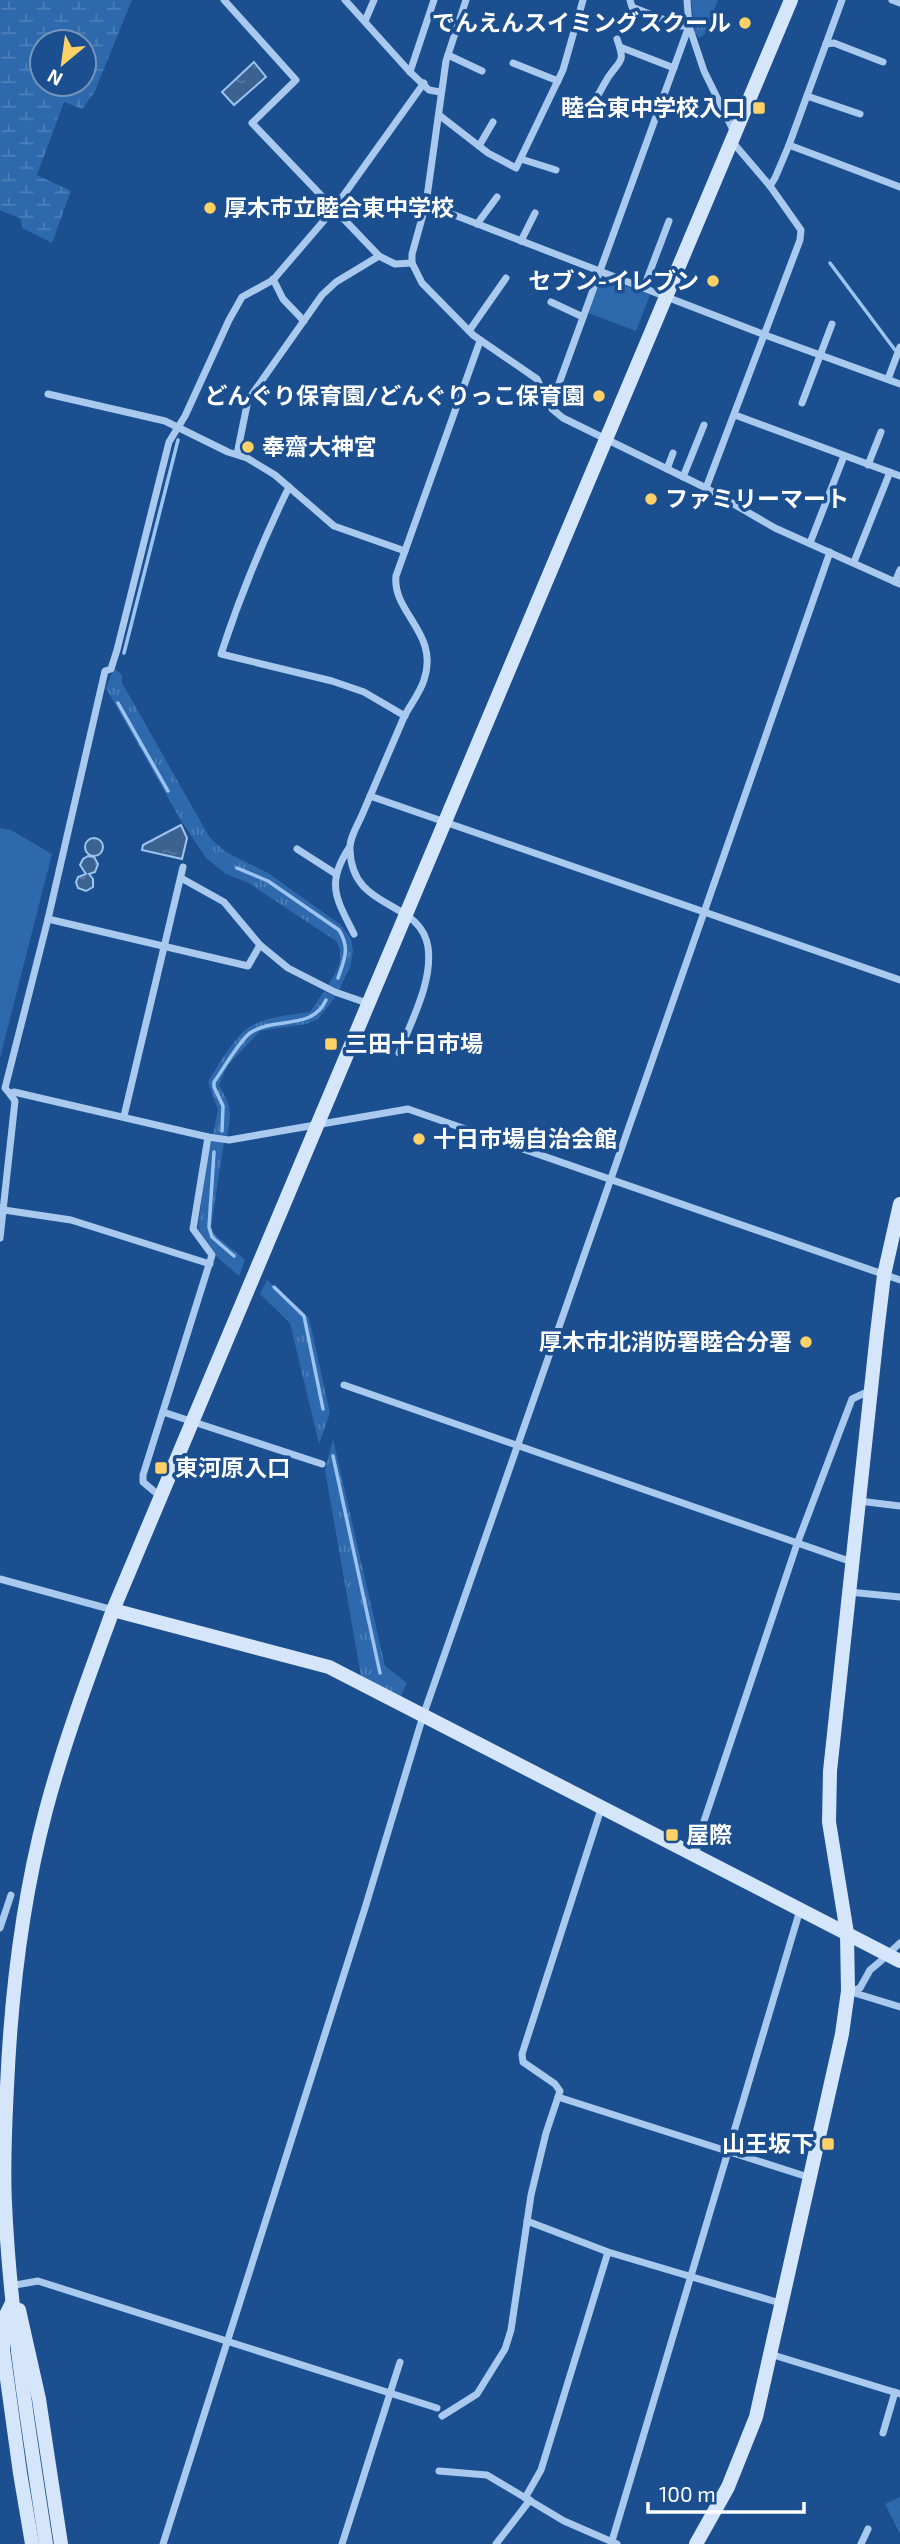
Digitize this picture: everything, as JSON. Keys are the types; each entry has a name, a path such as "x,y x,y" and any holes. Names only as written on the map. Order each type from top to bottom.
{"street":[{"path":"224,0 296,80 252,123 379,256 395,264 412,263"},
{"path":"345,0 410,72 429,90 440,93"},
{"path":"365,21 374,0"},
{"path":"410,72 434,0"},
{"path":"439,115 479,146 516,168 558,82 575,37 583,0"},
{"path":"630,0 632,7 680,26 689,26"},
{"path":"687,0 689,26 704,71 734,132 735,145 770,186 802,230 706,488"},
{"path":"61,2544 37,2388 23,2320 5,2269 4,2055 24,1914 42,1828 72,1726 113,1610 791,0"},
{"path":"770,186 789,145 842,0"},
{"path":"892,0 900,3"},
{"path":"463,1 440,93 426,204 411,254 412,263 422,283 480,341 537,379 552,409 563,418 706,488 775,528 898,583 900,570"},
{"path":"546,396 556,389 689,26"},
{"path":"597,97 610,74 621,64 623,58 617,39"},
{"path":"826,44 834,43 883,62"},
{"path":"620,47 674,68"},
{"path":"448,55 482,71"},
{"path":"513,63 558,82"},
{"path":"0,1238 15,1101 5,1088 48,919 105,671 111,669 117,650 169,442 179,427 242,297 273,279 333,210 424,83"},
{"path":"807,96 855,116"},
{"path":"479,146 493,122"},
{"path":"789,145 900,187"},
{"path":"521,159 556,170"},
{"path":"477,224 497,197"},
{"path":"426,204 765,335 900,384"},
{"path":"522,241 535,213"},
{"path":"644,288 669,221"},
{"path":"237,454 248,400 322,295 336,282 379,256"},
{"path":"469,331 506,278"},
{"path":"273,279 283,299 304,321"},
{"path":"551,302 583,317"},
{"path":"802,403 832,324"},
{"path":"354,934 336,898 336,874 405,716 425,679 427,662 426,645 395,588 396,576 480,341"},
{"path":"888,379 900,347"},
{"path":"48,394 165,421 179,427 275,475 334,526 405,551"},
{"path":"735,415 900,476"},
{"path":"683,477 704,425"},
{"path":"868,465 881,432"},
{"path":"667,469 673,453"},
{"path":"810,543 844,456"},
{"path":"853,562 890,472"},
{"path":"289,487 258,551 221,654 332,681 364,692 405,716"},
{"path":"163,2544 365,1908 423,1716 830,552"},
{"path":"370,796 900,980"},
{"path":"349,847 359,883 367,892 421,926 428,947 426,982 399,1053"},
{"path":"297,849 336,874"},
{"path":"124,1116 183,867"},
{"path":"181,878 224,902 260,945 288,968 335,992 367,1003"},
{"path":"48,919 248,967 260,945"},
{"path":"10,1094 14,1091 229,1140 408,1109 900,1280"},
{"path":"162,1497 143,1482 143,1475 212,1255 193,1229 208,1137"},
{"path":"696,2544 728,2487 756,2417 808,2176 853,1990 847,1933 829,1822 830,1771 884,1275 900,1204"},
{"path":"4,1210 71,1220 210,1264"},
{"path":"344,1385 853,1563"},
{"path":"695,1857 704,1821 797,1544 852,1399 870,1391"},
{"path":"163,1412 322,1464"},
{"path":"859,1501 900,1506"},
{"path":"0,1579 314,1661 847,1933 890,1958"},
{"path":"849,1592 900,1597"},
{"path":"442,2416 477,2394 505,2349 511,2330 527,2221 546,2133 560,2091 555,2084 523,2062 522,2054 601,1809"},
{"path":"0,1928 11,1895"},
{"path":"439,2471 487,2475 564,2521 615,2542 800,1910"},
{"path":"853,1990 860,1988 870,1970 890,1958 900,1943"},
{"path":"853,1990 900,2007"},
{"path":"558,2097 808,2176"},
{"path":"527,2221 608,2252 780,2303"},
{"path":"496,2544 528,2499 541,2470 608,2252"},
{"path":"10,2286 38,2281 437,2408"},
{"path":"10,2286 46,2544"},
{"path":"12,2303 5,2314 3,2331 7,2429 32,2544"},
{"path":"770,2354 897,2393 887,2429"},
{"path":"342,2544 400,2362"},
{"path":"861,2544 868,2529"}],"green space":[{"path":"0,0 132,0 98,83 98,28 28,28 28,98 90,98 82,109 64,102 37,175 71,191 52,243 22,228 21,219 0,210"},
{"path":"691,0 718,0 705,34 699,38 695,33"},
{"path":"604,278 650,295 636,331 588,313"},
{"path":"114,668 122,675 122,683 210,838 226,852 268,873 341,925 351,939 353,951 350,967 339,990 328,985 340,958 336,941 247,882 226,874 206,858 180,819 106,688"},
{"path":"0,828 11,830 52,854 0,1058"},
{"path":"324,991 335,997 318,1019 306,1024 260,1031 228,1065 219,1085 229,1110 227,1136 213,1134 218,1110 208,1082 233,1043 245,1030 265,1020 310,1012"},
{"path":"209,1139 224,1142 211,1227 213,1233 245,1260 239,1276 216,1256 198,1229"},
{"path":"267,1280 309,1318 330,1413 319,1444 290,1323 260,1294"},
{"path":"333,1439 385,1666 407,1683 400,1698 361,1676 325,1470"},
{"path":"900,2497 900,2533 885,2504"}],"water":[{"path":"254,62 266,77 234,105 222,92"},
{"path":"181,825 187,838 182,859 142,850 143,845"},
{"path":"94,838 100,841 103,847 100,853 94,856 88,853 85,847 88,841"},
{"path":"88,856 94,857 98,864 95,872 89,874 93,879 93,887 86,891 78,888 76,882 78,877 86,874 80,865"}],"waterway":[{"path":"830,263 895,350"},
{"path":"124,653 178,440"},
{"path":"118,703 168,791"},
{"path":"237,868 268,881 339,930 345,948 338,978"},
{"path":"222,1131 223,1106 214,1082 241,1042 260,1028 312,1016 326,1000"},
{"path":"214,1152 209,1227 212,1237 234,1256"},
{"path":"274,1287 304,1316 323,1409"},
{"path":"333,1456 380,1673"}],"place":[{"name":"でんえんスイミングスクール","path":"745,23"},
{"name":"睦合東中学校入口","path":"759,108"},
{"name":"厚木市立睦合東中学校","path":"210,208"},
{"name":"セブン-イレブン","path":"713,281"},
{"name":"どんぐり保育園/どんぐりっこ保育園","path":"599,396"},
{"name":"奉齋大神宮","path":"248,447"},
{"name":"ファミリーマート","path":"651,499"},
{"name":"三田十日市場","path":"331,1044"},
{"name":"十日市場自治会館","path":"419,1139"},
{"name":"厚木市北消防署睦合分署","path":"806,1342"},
{"name":"東河原入口","path":"161,1468"},
{"name":"屋際","path":"672,1835"},
{"name":"山王坂下","path":"828,2144"}]}
